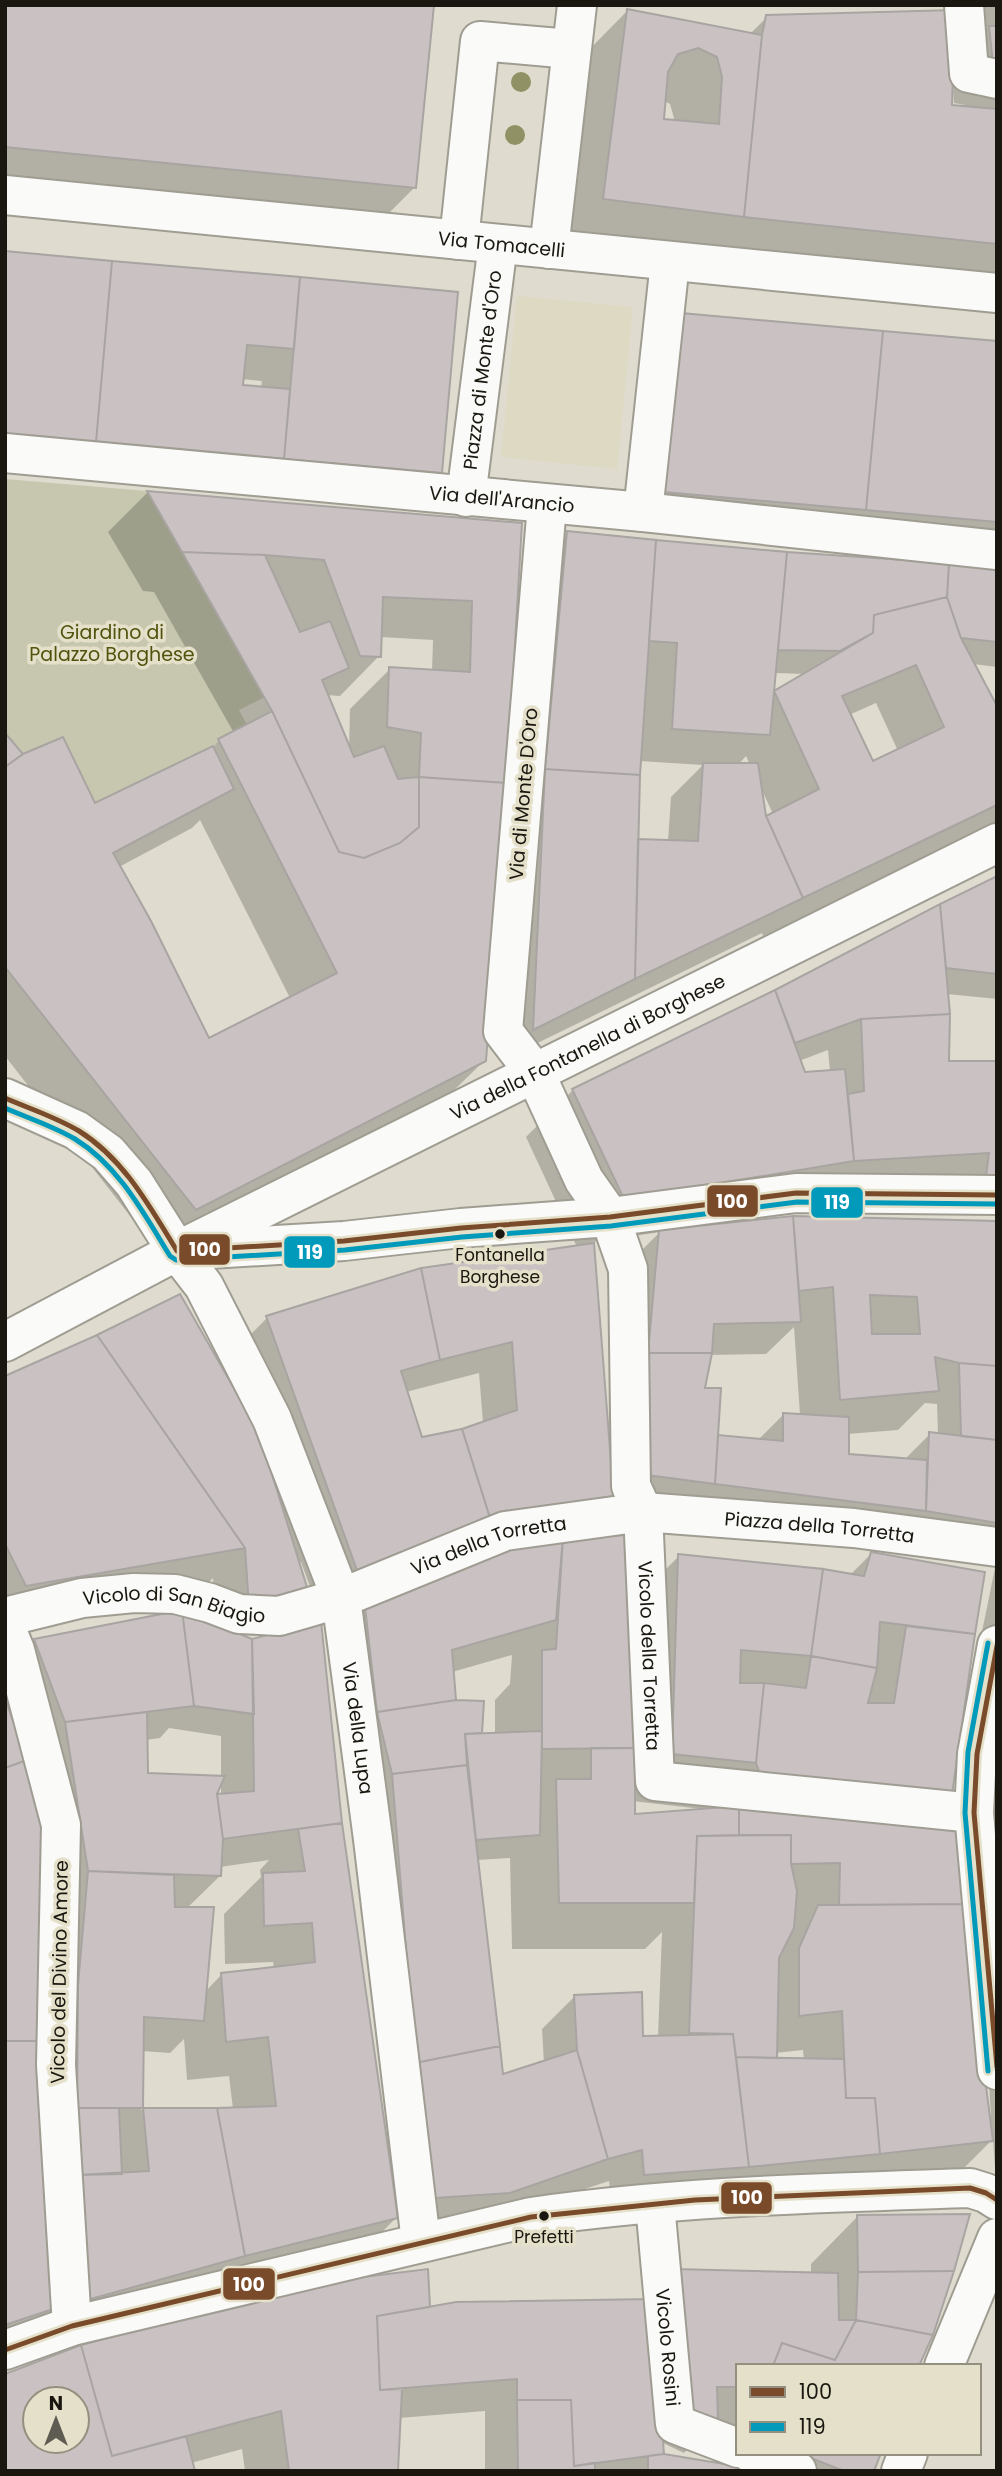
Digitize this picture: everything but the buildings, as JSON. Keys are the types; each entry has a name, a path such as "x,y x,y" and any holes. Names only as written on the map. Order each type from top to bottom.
{"street":[{"path":"549,249 577,5"},
{"path":"964,5 969,73 997,79"},
{"path":"459,240 480,41 572,49"},
{"name":"Via Tomacelli","path":"5,195 997,293"},
{"name":"Piazza di Monte d'Oro","path":"466,497 498,244"},
{"path":"643,512 670,262"},
{"name":"Via dell'Arancio","path":"5,453 643,512 997,550"},
{"name":"Via di Monte D'Oro","path":"547,505 503,1031 535,1073 584,1180 610,1217"},
{"name":"Via della Fontanella di Borghese","path":"5,1342 177,1251 997,843"},
{"name":"Via della Lupa","path":"5,1097 76,1129 103,1149 134,1183 177,1251 204,1286 272,1419 341,1598 421,2242"},
{"path":"177,1251 344,1241 461,1228 610,1217 796,1193 997,1195"},
{"name":"Vicolo della Torretta","path":"610,1217 628,1269 631,1486 643,1512 655,1781 974,1813"},
{"name":"Piazza della Torretta","path":"643,1512 854,1528 997,1547"},
{"name":"Via della Torretta","path":"341,1598 505,1531 643,1512"},
{"name":"Vicolo di San Biagio","path":"5,1617 82,1598 134,1593 175,1594 239,1614 279,1616 341,1598"},
{"name":"Vicolo del Divino Amore","path":"5,1626 15,1650 61,1825 56,2065 72,2326"},
{"path":"997,1645 976,1754 974,1813 997,2070"},
{"path":"5,2350 72,2326 531,2217 596,2208 815,2193 970,2188 997,2200"},
{"name":"Vicolo Rosini","path":"655,2204 675,2424 736,2447"},
{"path":"945,2364 997,2238"},
{"path":"756,2455 797,2471"}],"shaded area":[{"path":"517,296 633,307 617,469 501,457"}],"green space":[{"name":"Giardino di Palazzo Borghese","path":"5,479 147,491 265,697 239,710 247,725 213,746 95,803 23,754 5,733"}],"transit line":[{"name":"100","path":"5,1098 61,1121 95,1142 110,1155 135,1185 177,1251 344,1241 461,1228 610,1217 796,1193 997,1195"},
{"name":"119","path":"5,1108 58,1130 91,1150 118,1177 170,1256 176,1260 345,1250 462,1237 611,1226 797,1202 997,1204"},
{"name":"119","path":"988,1643 968,1752 965,1813 988,2071"},
{"name":"100","path":"997,1646 977,1754 974,1813 997,2067"},
{"name":"100","path":"5,2350 72,2326 531,2217 695,2200 970,2188 997,2200"}],"place":[{"name":"Fontanella Borghese","path":"500,1234"},
{"name":"Prefetti","path":"544,2216"}]}
